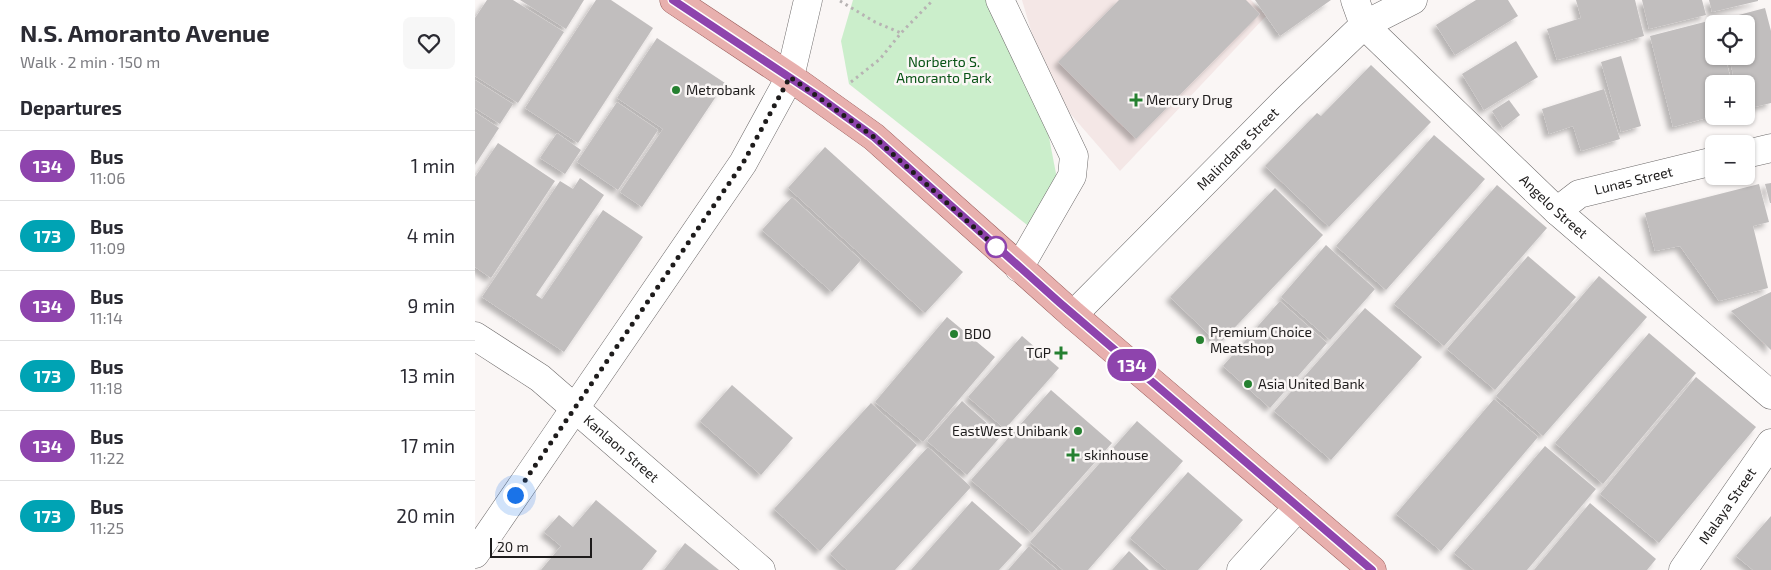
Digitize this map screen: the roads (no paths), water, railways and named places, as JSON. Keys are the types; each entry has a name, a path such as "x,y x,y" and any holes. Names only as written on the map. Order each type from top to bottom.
{"main road":[{"path":"673,0 790,77 874,137 1073,315 1372,570"}],"street":[{"path":"475,554 743,163 790,77 808,0"},
{"path":"1000,0 1074,156 1072,176 1019,268"},
{"name":"Malindang Street","path":"1073,315 1288,98 1360,12 1413,0"},
{"name":"Angelo Street","path":"1360,12 1557,211 1771,395"},
{"path":"1755,152 1771,148"},
{"name":"Lunas Street","path":"1557,211 1579,194 1705,163"},
{"name":"Kanlaon Street","path":"475,336 539,378 575,407 761,570"},
{"name":"Malaya Street","path":"1683,570 1771,443"},
{"path":"1241,570 1298,506"}],"place":[{"name":"Metrobank","path":"676,90"},
{"name":"Mercury Drug","path":"1136,100"},
{"name":"BDO","path":"954,334"},
{"name":"Premium Choice Meatshop","path":"1200,340"},
{"name":"TGP","path":"1061,353"},
{"name":"Asia United Bank","path":"1248,384"},
{"name":"EastWest Unibank","path":"1078,431"},
{"name":"skinhouse","path":"1073,455"}],"park label":[{"name":"Norberto S. Amoranto Park","path":"944,70"}]}
